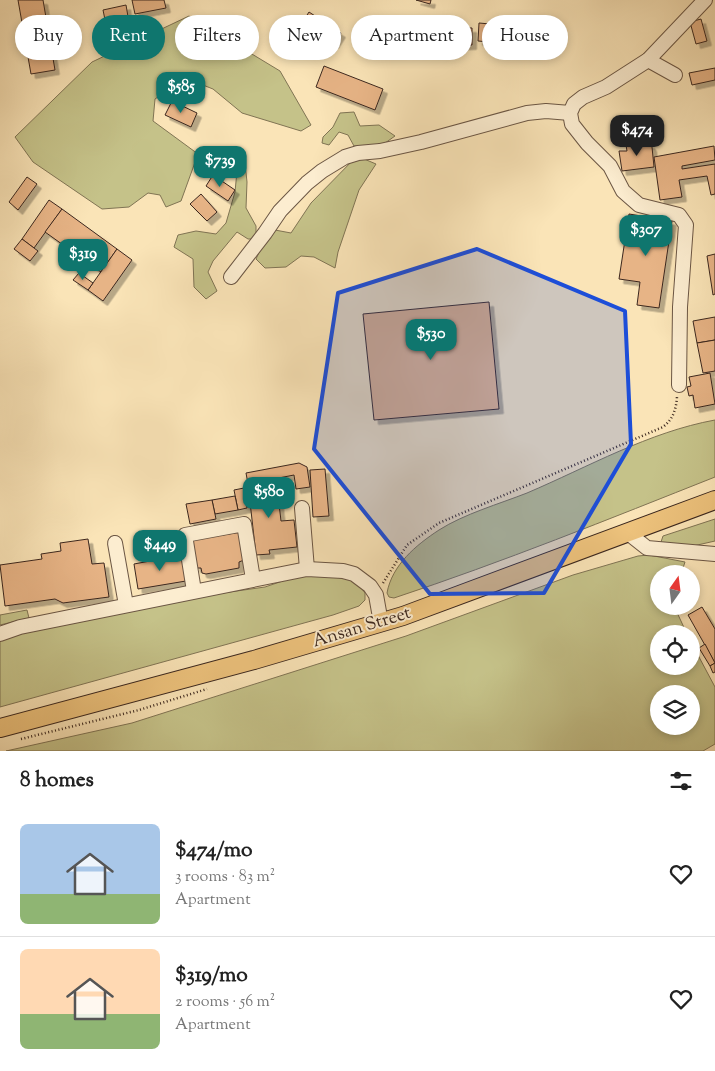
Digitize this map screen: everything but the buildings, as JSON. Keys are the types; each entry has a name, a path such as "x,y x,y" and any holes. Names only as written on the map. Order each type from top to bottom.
{"main road":[{"name":"Ansan Street","path":"0,728 254,660 381,623 715,500"}],"street":[{"path":"679,385 680,307 686,225 679,215 639,204 623,191 610,166 587,143 572,124 570,113 574,104 583,97 606,87 648,60 705,0"},
{"path":"648,60 675,74"},
{"path":"231,277 280,211 307,182 345,157 421,142 527,113 546,111 570,113"},
{"path":"302,508 307,569"},
{"path":"194,591 185,535 244,524 253,579"},
{"path":"628,533 647,548 715,554"},
{"path":"115,543 126,605"},
{"path":"690,551 715,545"},
{"path":"0,634 20,627 307,569 343,571 354,574 370,586 376,595 381,623"}],"path":[{"path":"376,595 407,545 439,523 663,427 671,420 676,406 679,385"}],"highlighted area":[{"path":"477,249 625,311 631,444 544,593 430,594 314,449 338,293"}],"shaded area":[{"path":"175,23 175,60 259,60 259,58 280,71 311,125 301,131 242,113 213,89 185,78 155,99 153,121 198,154 181,201 166,207 160,195 148,193 129,207 102,209 33,162 15,137 92,62 96,60 165,60 165,27"},
{"path":"354,112 360,126 379,125 395,136 378,148 354,146 348,135 339,132 329,145 322,143 323,137 333,127 340,113"},
{"path":"357,156 376,164 359,190 338,252 335,268 314,257 301,256 286,267 265,268 256,259 263,244 275,230 291,233 311,203"},
{"path":"245,163 247,182 246,208 256,226 256,239 248,239 237,232 213,261 208,272 217,291 206,299 194,287 193,259 174,247 178,235 196,231 216,234 226,223 235,192 237,171"},
{"path":"715,420 715,477 475,570 394,598 389,597 387,593 394,573 406,557 422,542 449,524 470,514 527,493 619,451 666,433"},
{"path":"715,519 715,541 693,546 665,545 661,542 663,536"},
{"path":"649,555 685,562 684,565 650,565 650,615 678,615 683,625 650,625 650,675 700,675 700,659 715,687 715,744 703,751 6,751 132,723 406,636 573,575 638,556"},
{"path":"306,573 356,580 365,593 365,600 359,606 333,615 0,707 0,640 20,632 194,597 265,587"},
{"path":"27,610 29,618 0,625 0,615"}]}
